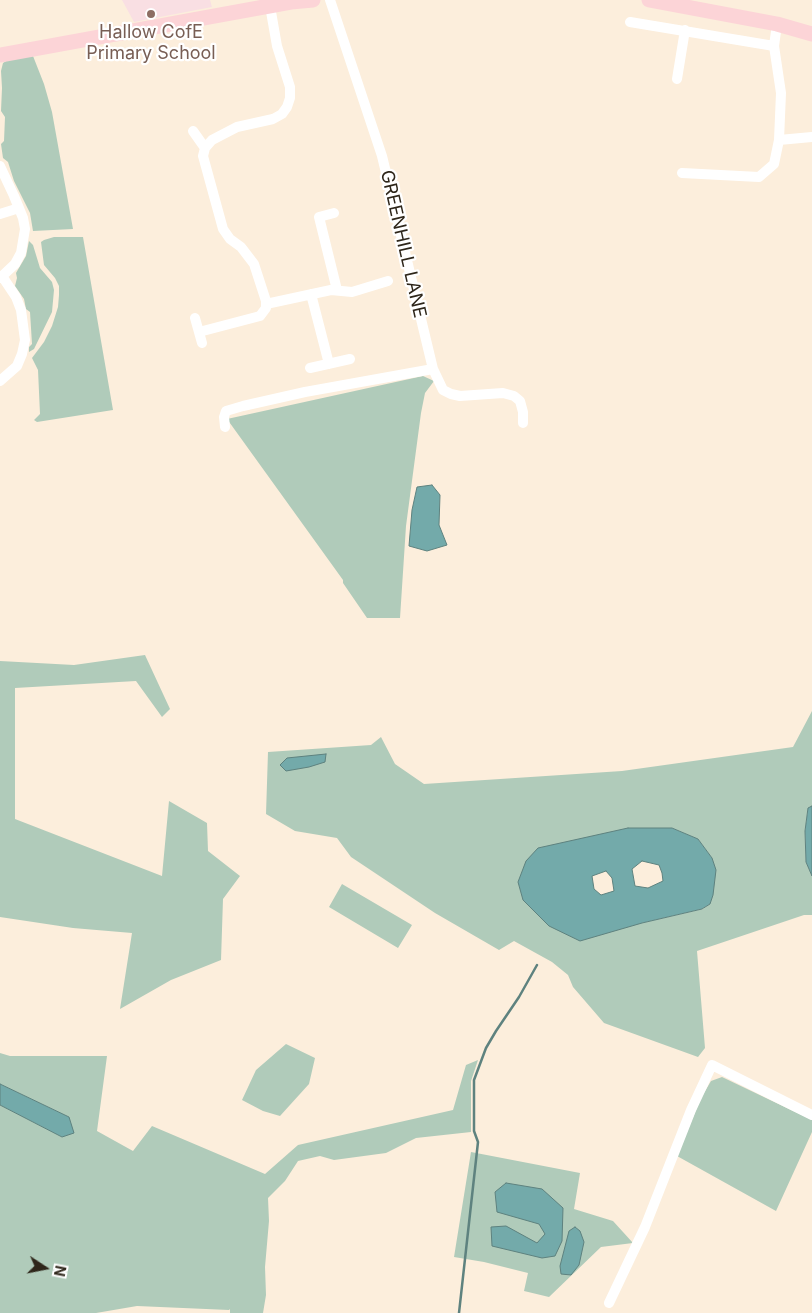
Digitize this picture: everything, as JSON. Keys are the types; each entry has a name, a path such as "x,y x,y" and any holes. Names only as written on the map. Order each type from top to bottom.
{"main road":[{"path":"0,54 291,1 313,0"},
{"path":"649,0 777,24 812,34"}],"street":[{"name":"GREENHILL LANE","path":"330,0 382,156 433,369 444,390 451,394 460,396 503,393 514,396 520,401 523,423"},
{"path":"199,332 260,316 266,308 254,264 241,247 230,239 223,229 204,160 205,148 212,140 244,125 273,119 282,114 287,107 290,98 290,87 277,46 270,6"},
{"path":"630,22 774,46"},
{"path":"682,173 758,177 774,164 779,140 781,93 774,46 777,24"},
{"path":"676,79 685,30"},
{"path":"193,131 205,148"},
{"path":"779,140 812,136"},
{"path":"0,166 19,208 24,229 21,253 15,264 1,277 16,297 21,310 24,340 22,354 17,366 0,381"},
{"path":"0,214 19,208"},
{"path":"334,213 319,216 337,290"},
{"path":"266,304 337,290 352,292 388,281"},
{"path":"311,294 329,364"},
{"path":"195,318 202,343"},
{"path":"310,368 350,359"},
{"path":"225,427 224,417 226,411 243,406 335,386 433,369"},
{"path":"609,1303 645,1227 691,1110 712,1065 812,1115"}],"shaded area":[{"name":"Hallow CofE Primary School","path":"122,0 210,0 212,7 134,22"}],"green space":[{"path":"33,56 52,112 73,229 33,231 30,213 14,181 8,162 3,158 1,144 4,141 5,117 1,111 1,71 3,63 8,60"},
{"path":"54,237 83,237 113,410 37,422 34,420 40,414 38,370 32,358 44,342 52,326 58,307 59,295 59,286 55,278 44,265 41,242"},
{"path":"29,241 33,245 40,268 52,282 54,290 52,312 34,349 29,352 29,347 32,344 30,312 26,309 24,299 15,286 16,273 26,256"},
{"path":"423,376 434,381 425,393 421,413 406,526 400,618 367,618 343,583 343,580 227,419"},
{"path":"145,655 170,709 162,717 136,681 15,688 15,819 162,876 169,801 207,823 208,851 240,876 223,899 221,960 171,980 120,1009 132,933 73,928 0,917 0,661 74,665"},
{"path":"812,711 812,806 808,809 805,831 806,862 812,876 812,915 804,915 697,951 705,1048 698,1057 604,1023 573,987 568,975 552,962 514,941 499,950 435,913 351,857 337,838 295,831 266,814 268,752 371,745 381,737 395,764 424,784 622,771 793,747","holes":["628,828 672,828 698,839 712,858 710,904 703,909 642,923 549,926"]},
{"path":"342,884 412,925 398,948 329,907"},
{"path":"286,1044 315,1058 309,1084 280,1116 263,1111 242,1100 256,1070"},
{"path":"0,1053 10,1056 107,1056 97,1131 133,1151 152,1126 265,1174 298,1145 453,1110 466,1065 478,1060 471,1081 471,1132 416,1138 386,1153 334,1160 320,1156 298,1161 285,1181 268,1198 269,1221 265,1267 266,1295 263,1313 230,1313 230,1309 137,1306 96,1313 0,1313 0,1105 62,1137 69,1117 0,1084"},
{"path":"722,1077 812,1120 812,1132 776,1211 677,1156 701,1098 711,1081"},
{"path":"471,1152 580,1173 574,1209 613,1221 633,1243 601,1247 549,1297 524,1291 528,1273 454,1257"}],"water":[{"path":"432,485 440,495 439,525 447,545 427,551 409,546 412,510 417,487"},
{"path":"326,754 325,762 309,767 286,771 280,765 287,758"},
{"path":"812,806 812,876 806,862 805,831 808,808"},
{"path":"628,828 672,828 698,839 712,858 716,870 713,895 710,904 702,909 642,923 580,941 549,926 523,900 518,882 526,861 538,848","holes":["642,861 659,865 663,881 648,888 635,886 632,869","606,871 612,878 614,891 601,895 594,889 592,876"]},
{"path":"0,1084 69,1117 74,1133 62,1137 0,1105"},
{"path":"506,1183 542,1189 563,1208 562,1241 555,1256 542,1258 492,1246 491,1227 506,1226 537,1243 545,1234 539,1224 497,1212 495,1192"},
{"path":"575,1227 580,1231 584,1242 579,1265 571,1275 561,1274 560,1266 569,1231"}],"waterway":[{"path":"459,1313 478,1142 474,1131 474,1080 486,1048 537,965"}],"place":[{"name":"Hallow CofE Primary School","path":"151,14"}]}
